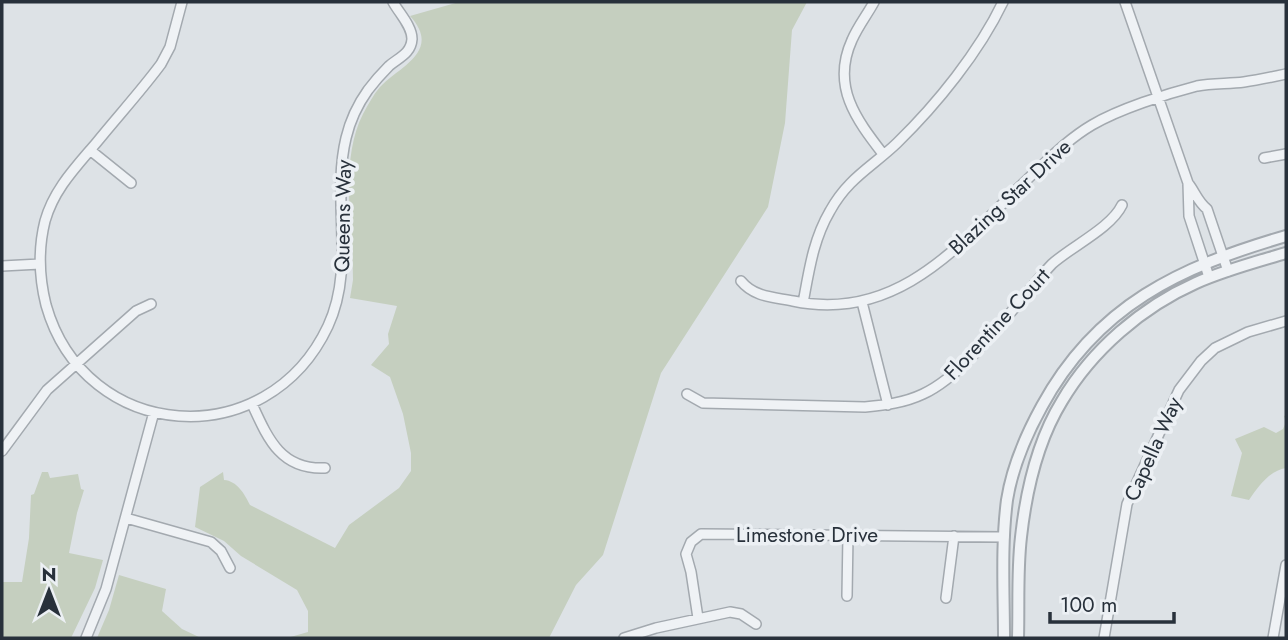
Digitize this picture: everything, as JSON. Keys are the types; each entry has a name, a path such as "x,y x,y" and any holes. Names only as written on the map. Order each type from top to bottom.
{"street":[{"name":"Queens Way","path":"182,2 177,27 161,64 67,176 51,204 45,221 40,264 43,293 50,318 61,341 77,364 94,381 133,405 179,416 229,412 252,404 278,390 308,360 329,324 343,278 341,170 347,134 356,110 369,89 388,66 407,53 412,42 409,28 393,2"},
{"path":"874,2 851,42 845,68 845,83 857,119 883,154"},
{"path":"803,303 815,243 830,209 851,181 904,135 968,62 987,34 1003,2"},
{"path":"1125,2 1188,183 1189,216 1209,277"},
{"name":"Blazing Star Drive","path":"741,281 750,292 803,303 862,302 900,289 932,268 1079,132 1110,116 1198,86 1244,82 1286,74"},
{"path":"90,150 131,183"},
{"path":"1264,158 1286,154"},
{"path":"1188,183 1200,204 1207,209 1228,271"},
{"path":"1190,207 1200,204"},
{"name":"Florentine Court","path":"687,394 703,403 865,407 888,405 923,394 953,375 1052,264 1066,251 1116,217 1122,205"},
{"path":"1004,638 1004,537 1007,500 1031,427 1061,374 1084,343 1116,314 1161,284 1223,256 1286,236"},
{"path":"1018,638 1020,549 1025,513 1036,464 1061,401 1096,356 1118,335 1166,299 1209,277 1286,253"},
{"path":"2,266 40,264"},
{"path":"862,302 888,405"},
{"path":"2,451 47,390 136,311 151,304"},
{"name":"Capella Way","path":"1104,638 1127,504 1180,390 1201,361 1216,348 1248,332 1286,321"},
{"path":"252,404 266,435 284,457 298,465 325,468"},
{"path":"86,638 106,589 154,412"},
{"path":"126,518 211,542 221,551 230,568"},
{"name":"Limestone Drive","path":"698,618 686,554 696,537 708,533 1004,537"},
{"path":"847,596 848,535"},
{"path":"946,598 954,536"},
{"path":"1273,638 1286,565"},
{"path":"624,638 730,612 741,614 756,624"}],"green space":[{"path":"459,2 807,2 792,30 785,123 768,207 661,373 603,555 576,585 549,638 287,638 308,632 308,611 297,590 241,556 224,541 195,527 200,487 223,472 224,480 236,485 250,505 335,548 349,525 399,488 411,471 411,453 403,414 390,377 371,365 389,344 388,334 397,306 350,298 353,280 349,195 351,152 363,114 373,97 380,87 407,65 420,48 422,39 419,28 410,16"},
{"path":"1286,422 1286,468 1269,476 1249,500 1231,496 1242,453 1235,439 1264,427 1276,433 1283,429"},
{"path":"42,472 48,472 50,478 78,474 81,489 84,490 69,553 103,560 95,588 71,638 2,638 2,582 22,582 29,538 31,495 34,494"},
{"path":"119,575 166,589 162,611 182,629 201,638 97,638"}]}
